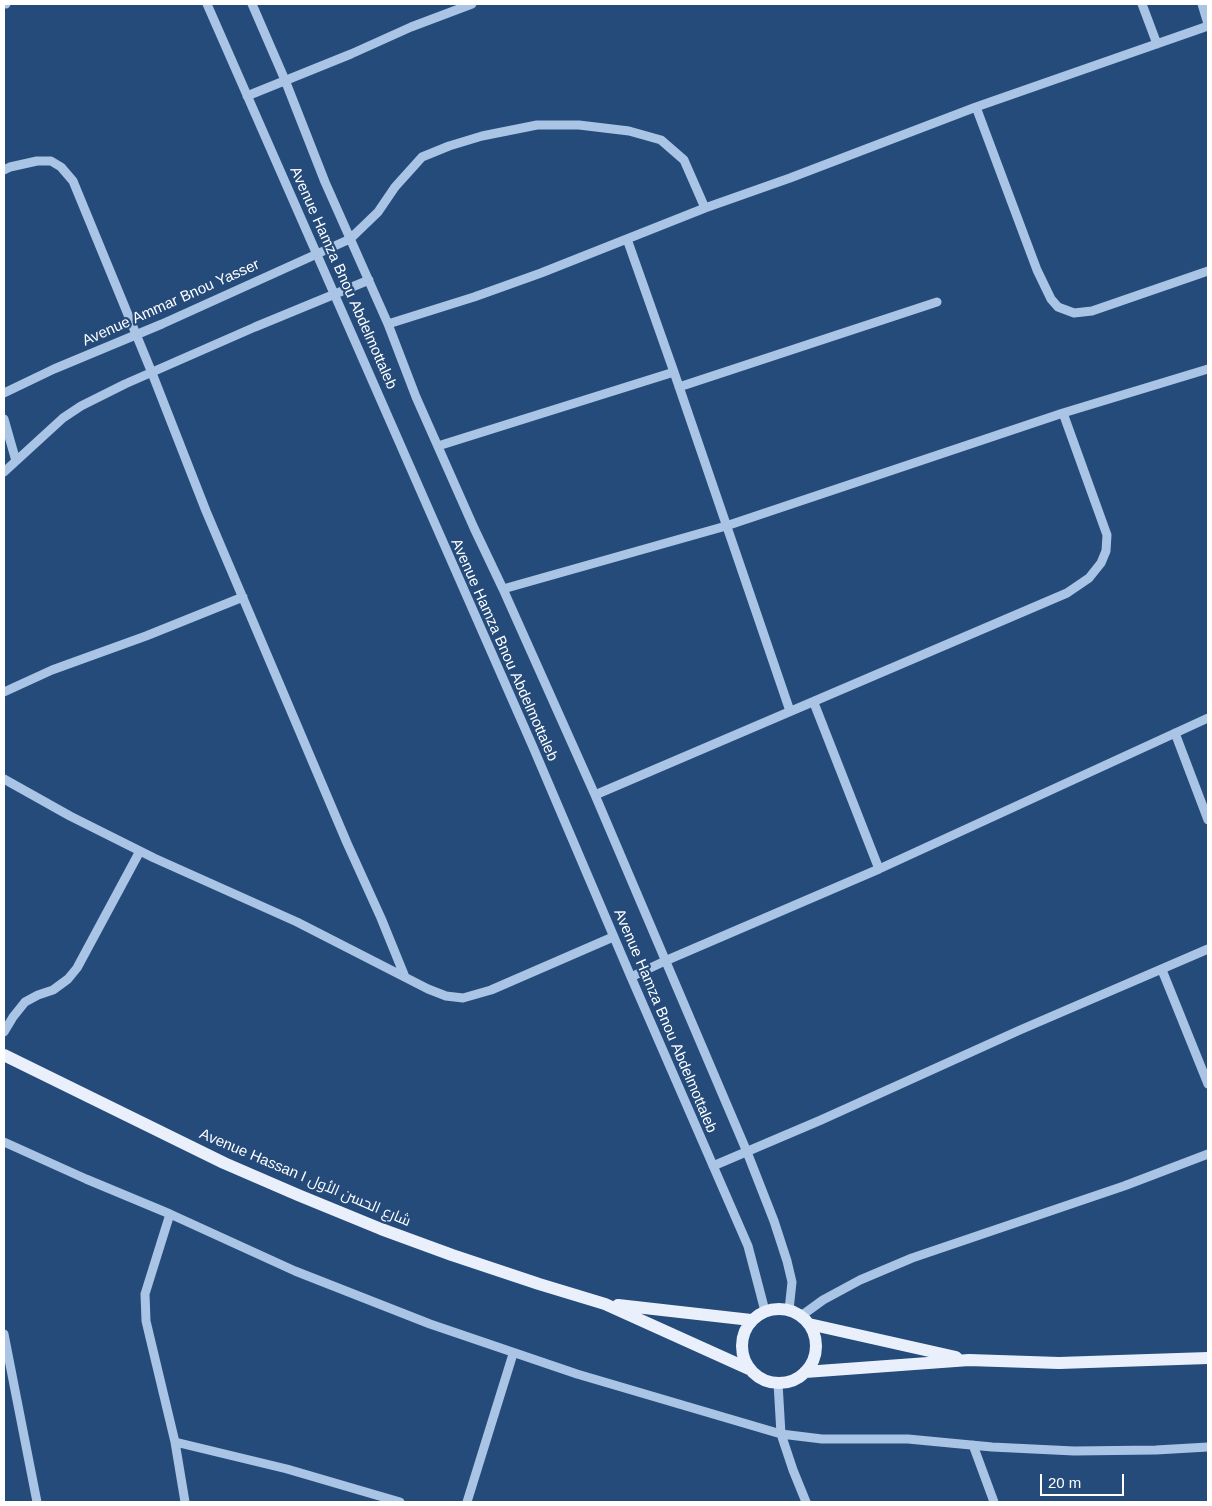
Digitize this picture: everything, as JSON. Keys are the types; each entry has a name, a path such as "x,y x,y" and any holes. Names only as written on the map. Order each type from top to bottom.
{"main road":[{"name":"Avenue Hassan I شارع الحسن الأول","path":"4,1055 224,1163 307,1199 452,1255 605,1304 749,1370"},
{"name":"Avenue Hassan I شارع الحسن الأول","path":"605,1304 751,1320"},
{"path":"805,1320 815,1336 816,1349 812,1362 804,1372 792,1381 778,1383 762,1380 749,1370 743,1358 741,1345 744,1332 751,1320 765,1311 777,1308 789,1310 805,1320 969,1360"},
{"path":"804,1372 969,1360 1059,1363 1208,1358"}],"street":[{"name":"Avenue Hamza Bnou Abdelmottaleb","path":"207,4 533,747 630,977 748,1246 765,1311"},
{"path":"252,4 285,80 325,182 388,324 416,397 595,796 746,1152 774,1221 787,1261 792,1282 789,1310"},
{"path":"247,96 411,27 472,4"},
{"path":"1142,4 1157,44"},
{"path":"388,324 474,298 524,280 705,208 790,178 976,107 1208,25 1202,4"},
{"path":"976,107 1037,270 1051,299 1058,307 1074,313 1092,311 1208,271"},
{"name":"Avenue Ammar Bnou Yasser","path":"4,393 54,369 136,335 350,239 378,212 395,187 422,158 449,146 482,136 537,125 579,125 629,131 661,140 684,160 705,208"},
{"path":"4,170 38,161 51,161 61,167 73,181 152,373 206,511 405,977"},
{"path":"627,239 790,711"},
{"path":"4,472 63,418 81,406 152,373 369,280"},
{"path":"679,387 937,302"},
{"path":"503,589 726,526 1063,413 1208,369"},
{"path":"438,446 674,372"},
{"path":"595,796 1067,593 1089,578 1101,563 1106,551 1107,535 1063,413"},
{"path":"4,419 16,461"},
{"path":"4,692 52,670 138,639 243,597"},
{"path":"814,702 879,869"},
{"path":"630,977 879,869 1208,718"},
{"path":"1175,733 1208,820"},
{"path":"4,778 70,816 140,851 297,922 428,989 446,996 463,998 491,990 613,937"},
{"path":"4,1032 25,1002 53,990 68,979 77,968 140,851"},
{"path":"713,1166 1208,949"},
{"path":"1162,970 1208,1084"},
{"path":"4,1142 295,1271 430,1324 513,1354 781,1434 822,1439 908,1439 973,1445 1074,1450 1156,1450 1208,1447"},
{"path":"805,1320 823,1300 860,1280 912,1258 1115,1189 1208,1154"},
{"path":"170,1214 146,1294 146,1321 175,1442 185,1502"},
{"path":"4,1334 37,1502"},
{"path":"467,1502 513,1354"},
{"path":"778,1383 781,1434 806,1502"},
{"path":"175,1442 287,1469 400,1502"},
{"path":"973,1445 994,1502"}]}
